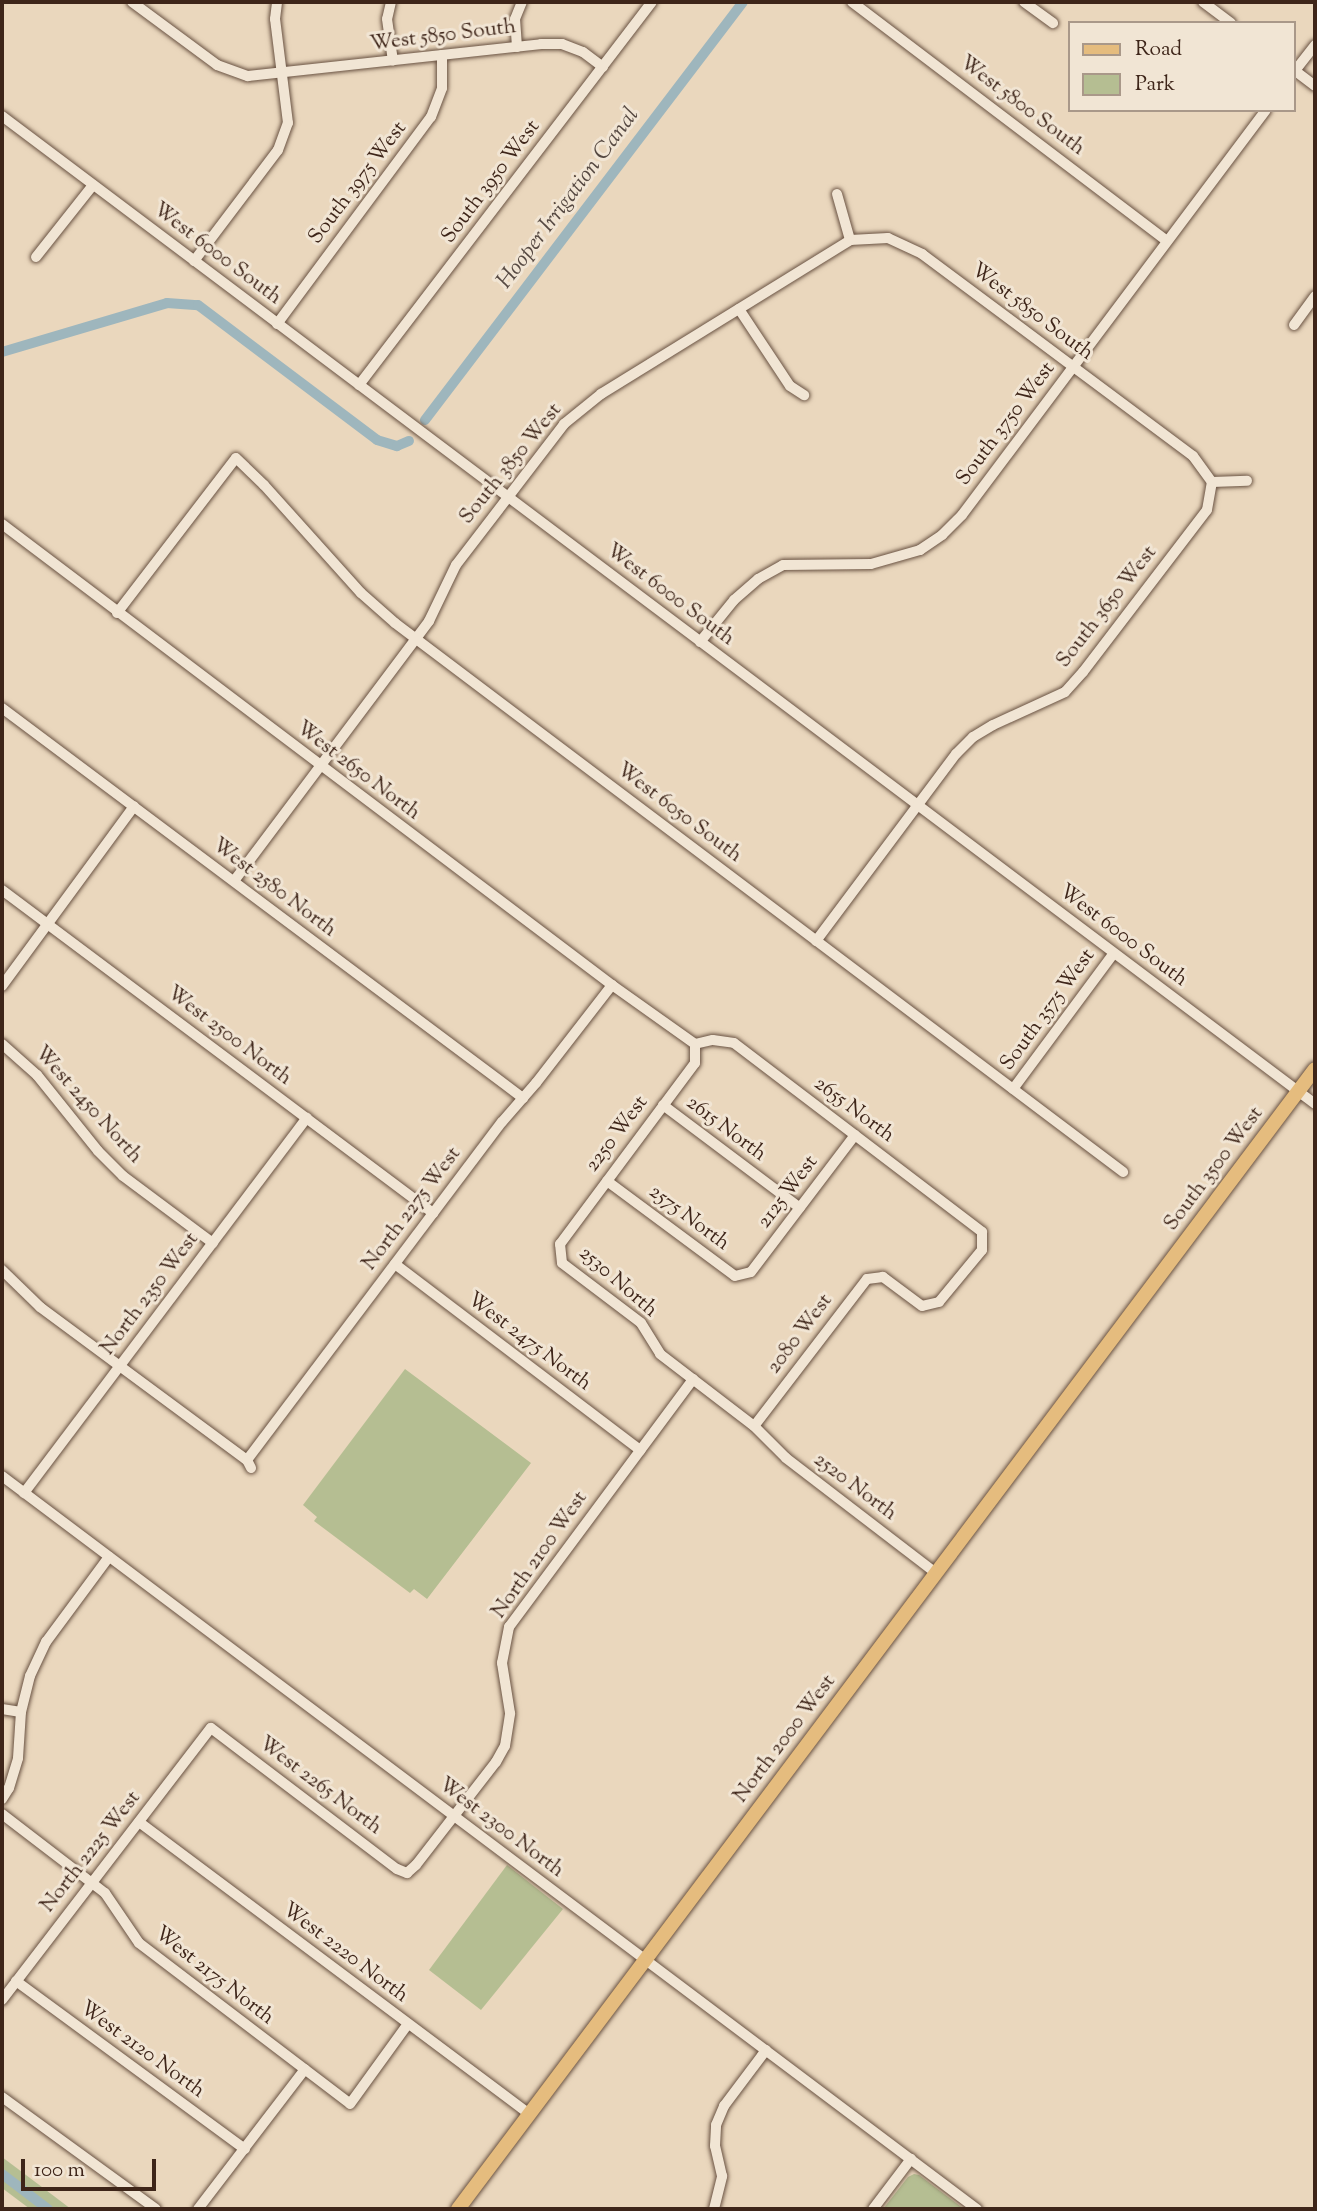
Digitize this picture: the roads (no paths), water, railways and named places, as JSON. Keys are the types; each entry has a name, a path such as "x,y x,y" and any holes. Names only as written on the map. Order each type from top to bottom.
{"main road":[{"name":"South 3500 West","path":"1145,1295 1315,1069"},
{"name":"North 2000 West","path":"458,2209 1145,1295"}],"street":[{"name":"West 5850 South","path":"132,2 217,65 248,76 562,44 583,52 603,67"},
{"path":"194,261 278,150 288,123 275,19 277,2"},
{"path":"391,2 387,19 393,61"},
{"path":"517,47 515,19 522,2"},
{"name":"South 3950 West","path":"359,386 652,2"},
{"name":"West 5800 South","path":"852,2 1167,241"},
{"path":"1024,2 1053,23"},
{"path":"1203,2 1228,21"},
{"path":"1296,70 1315,45"},
{"name":"South 3975 West","path":"277,324 431,117 442,88 442,55"},
{"path":"1296,72 1315,86"},
{"name":"South 3750 West","path":"700,642 734,600 758,579 783,565 871,564 920,550 942,535 962,515 1264,112"},
{"name":"West 6000 South","path":"2,116 1315,1104"},
{"path":"36,257 93,185"},
{"path":"837,194 850,240"},
{"name":"West 5850 South","path":"850,240 888,238 922,254 1193,456 1212,482"},
{"name":"South 3850 West","path":"234,881 416,639 434,613 456,565 506,496 564,424 592,401 850,240"},
{"path":"1294,325 1315,296"},
{"path":"739,309 790,386 804,395"},
{"name":"West 6050 South","path":"117,613 236,458 264,485 361,593 416,639 1123,1172"},
{"path":"1212,482 1247,481"},
{"name":"South 3650 West","path":"816,941 956,754 973,737 1065,692 1083,672 1207,510 1212,482"},
{"name":"West 2650 North","path":"2,524 320,766 695,1044"},
{"name":"West 2580 North","path":"2,708 523,1098"},
{"path":"2,986 134,806"},
{"name":"West 2500 North","path":"2,890 433,1213"},
{"name":"South 3575 West","path":"1013,1089 1114,953"},
{"name":"North 2275 West","path":"120,1366 249,1464 433,1213 612,985"},
{"name":"2655 North","path":"695,1044 713,1040 734,1043 982,1232 982,1250 939,1302 922,1306 883,1277"},
{"name":"West 2450 North","path":"2,1044 37,1074 106,1160 213,1243"},
{"name":"2250 West","path":"560,1244 695,1063 695,1044"},
{"name":"2615 North","path":"663,1105 800,1208"},
{"name":"North 2350 West","path":"24,1493 307,1118"},
{"name":"2125 West","path":"751,1272 855,1135"},
{"name":"2575 North","path":"607,1181 735,1276 751,1272"},
{"name":"2530 North","path":"560,1244 562,1263 642,1323 660,1354 754,1426"},
{"name":"West 2475 North","path":"395,1264 640,1450"},
{"path":"2,1270 40,1307 120,1366"},
{"name":"2080 West","path":"754,1426 867,1279 883,1277"},
{"name":"North 2100 West","path":"407,1872 454,1817 505,1746 510,1713 502,1663 509,1627 693,1380"},
{"name":"2520 North","path":"754,1426 786,1458 936,1573"},
{"name":"West 2300 North","path":"2,1476 977,2209"},
{"path":"2,1799 9,1788 18,1758 21,1712 30,1676 46,1643 109,1557"},
{"path":"2,1709 21,1712"},
{"name":"North 2225 West","path":"2,2000 211,1728"},
{"name":"West 2265 North","path":"211,1728 397,1869 407,1872"},
{"name":"West 2175 North","path":"2,1814 105,1893 139,1943 350,2104 408,2024"},
{"name":"West 2220 North","path":"139,1822 529,2114"},
{"name":"West 2120 North","path":"16,1982 245,2149"},
{"path":"714,2209 722,2176 715,2146 716,2125 724,2106 766,2050"},
{"path":"198,2209 304,2069"},
{"path":"2,2096 156,2209"},
{"path":"873,2209 911,2159"}],"waterway":[{"name":"Hooper Irrigation Canal","path":"425,420 743,2"},
{"name":"Hooper Irrigation Canal","path":"2,352 167,303 198,305 377,440 397,446 409,441"},
{"path":"2,2174 48,2209"}]}
